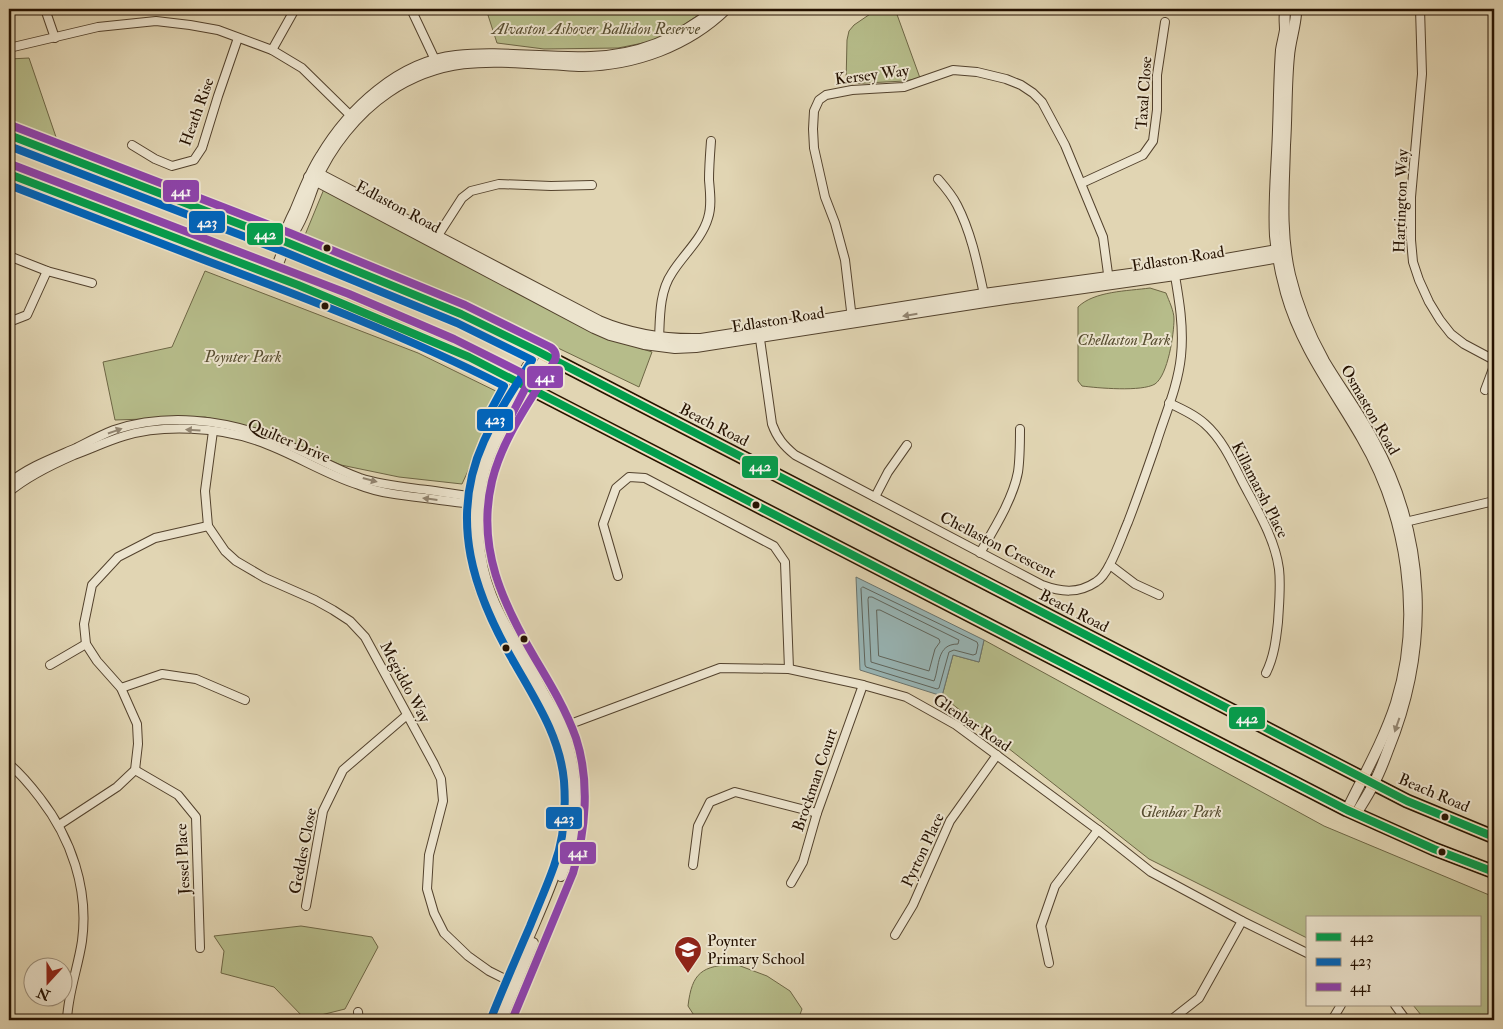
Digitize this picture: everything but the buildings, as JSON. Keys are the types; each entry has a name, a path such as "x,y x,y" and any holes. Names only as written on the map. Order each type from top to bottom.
{"main road":[{"name":"Beach Road","path":"9,135 286,242 461,314 541,353 1407,801 1494,837"},
{"path":"9,174 274,275 408,329 469,356 1352,812 1434,849 1494,872"}],"street":[{"path":"45,9 55,38"},
{"path":"272,50 295,9"},
{"path":"411,9 437,64"},
{"path":"437,64 454,56 482,54 588,57 630,52 664,41 691,27 716,9"},
{"path":"274,275 286,242 286,232 333,137 353,119 363,102 383,86 419,66 437,64 483,61 581,66 640,58 673,46 698,32 726,9"},
{"name":"Hartington Way","path":"1420,9 1422,74 1412,197 1411,240 1413,262 1428,302 1451,334 1494,360"},
{"name":"Osmaston Road","path":"1291,11 1281,59 1275,214 1282,254 1296,298 1314,343 1374,441 1400,499 1408,585 1408,628 1401,686 1370,765 1368,781 1352,812"},
{"path":"9,48 98,28 156,21 218,30 272,50 302,68 353,119"},
{"name":"Taxal Close","path":"1082,183 1143,155 1154,141 1157,110 1157,75 1165,22"},
{"name":"Heath Rise","path":"132,145 155,159 172,166 194,160 202,148 238,38"},
{"name":"Kersey Way","path":"852,319 845,260 825,197 814,148 814,111 819,100 826,95 852,90 904,88 953,70 977,72 1006,79 1033,93 1042,102 1082,183 1103,237 1109,280"},
{"path":"659,342 662,299 665,285 708,221 710,211 709,162 711,141"},
{"name":"Edlaston Road","path":"314,175 599,321 617,329 659,342 760,334 984,298 1282,254"},
{"path":"938,179 957,204 966,226 974,249 984,298"},
{"path":"436,239 462,198 471,191 499,184 592,185"},
{"path":"9,256 47,271 92,283"},
{"path":"9,322 27,316 47,271"},
{"name":"Chellaston Crescent","path":"760,334 772,424 776,435 784,446 795,455 1042,585 1056,590 1080,589 1098,582 1110,565 1120,543 1140,491 1178,373 1181,358 1182,319 1175,271"},
{"path":"501,1020 512,983 562,852 567,805 566,785 557,742 557,729 541,705 485,602 477,580 471,545 475,500 484,472 522,385 541,353"},
{"path":"1485,390 1494,366"},
{"name":"Killamarsh Place","path":"1169,403 1206,424 1217,437 1235,468 1271,540 1279,568 1280,587 1276,640 1266,673"},
{"name":"Quilter Drive","path":"9,483 29,469 112,431 168,420 229,425 250,430 361,478 475,500"},
{"name":"Quilter Drive","path":"9,492 24,480 48,468 123,436 160,429 178,429 236,434 259,441 358,486 405,496 475,500"},
{"path":"980,552 995,526 1018,473 1020,429"},
{"name":"Megiddo Way","path":"213,431 205,491 208,526 225,551 236,561 266,578 315,600 350,621 365,637 441,779 443,801 429,856 427,888 434,913 444,933 468,956 490,972 512,983"},
{"path":"875,497 907,445"},
{"path":"618,576 603,524 616,488 629,477 645,478 774,546 785,562 788,669"},
{"path":"1402,523 1494,501"},
{"path":"59,825 117,787 135,770 138,744 137,724 121,688 97,661 86,644 84,624 92,585 118,557 155,538 208,526"},
{"path":"1110,565 1135,584 1159,595"},
{"path":"50,666 86,644"},
{"name":"Glenbar Road","path":"557,729 720,668 788,669 863,685 906,697 956,725 1098,830 1151,872 1242,921 1306,953"},
{"path":"121,688 162,674 196,679 245,700"},
{"name":"Brockman Court","path":"791,883 803,862 817,813 863,685"},
{"name":"Geddes Close","path":"306,906 322,811 343,770 407,716"},
{"name":"Pyrton Place","path":"896,935 913,905 950,821 997,755"},
{"path":"9,764 29,783 59,825 73,854 83,905 82,940 69,999 68,1020"},
{"name":"Jessel Place","path":"135,770 178,795 196,818 200,948"},
{"path":"693,865 698,826 710,802 735,792 817,813"},
{"path":"1049,963 1041,926 1055,886 1098,830"},
{"path":"1171,1020 1199,998 1242,921"},
{"path":"492,1020 512,983"},
{"path":"1332,1020 1339,1006"},
{"path":"1396,1006 1406,1020"}],"green space":[{"name":"Alvaston Ashover Ballidon Reserve","path":"486,9 707,9 663,39 618,48 544,49 497,43"},
{"path":"895,9 920,78 905,81 846,84 849,31 854,25 876,10"},
{"path":"29,58 57,140 9,121 9,59"},
{"path":"324,189 602,336 652,352 639,387 454,298 305,235"},
{"name":"Poynter Park","path":"205,271 418,353 506,396 462,484 399,477 341,465 247,427 205,417 115,420 103,362 172,347"},
{"name":"Chellaston Park","path":"1150,288 1166,293 1174,316 1173,334 1167,363 1160,379 1155,384 1140,388 1119,389 1082,386 1078,381 1078,307 1102,295"},
{"name":"Glenbar Park","path":"984,640 1324,826 1494,897 1494,1020 1425,1020 1414,1006 1480,1006 1480,916 1306,916 1306,938 1149,859 942,696 953,655 979,662"},
{"path":"301,926 372,937 378,947 345,1009 305,1019 274,987 221,973 224,951 214,936"},
{"path":"735,964 767,976 790,991 802,1009 798,1020 697,1020 688,1006 692,985 696,978 707,969"}],"water":[{"path":"856,577 984,640 979,662 953,655 942,696 860,670"}],"transit line":[{"name":"441","path":"13,126 290,233 465,305 550,347 554,351 555,360 519,418 497,464 488,506 487,529 490,552 503,596 524,639 553,688 576,738 583,771 585,805 581,840 573,873 512,1020"},
{"name":"442","path":"9,135 286,242 461,314 537,351 1407,801 1494,837"},
{"name":"423","path":"9,146 282,251 457,323 532,360 500,410 484,441 473,470 468,499 467,528 478,584 488,611 500,638 539,706 558,749 562,765 565,802 562,835 554,866 492,1016"},
{"name":"441","path":"13,165 349,294 454,339 522,373 526,378 527,385 509,420"},
{"name":"442","path":"9,174 298,285 469,357 1347,810 1434,849 1494,872"},
{"name":"423","path":"9,185 320,304 468,368 504,386 491,410"}],"place":[{"name":"Poynter Primary School","path":"688,974"}]}
